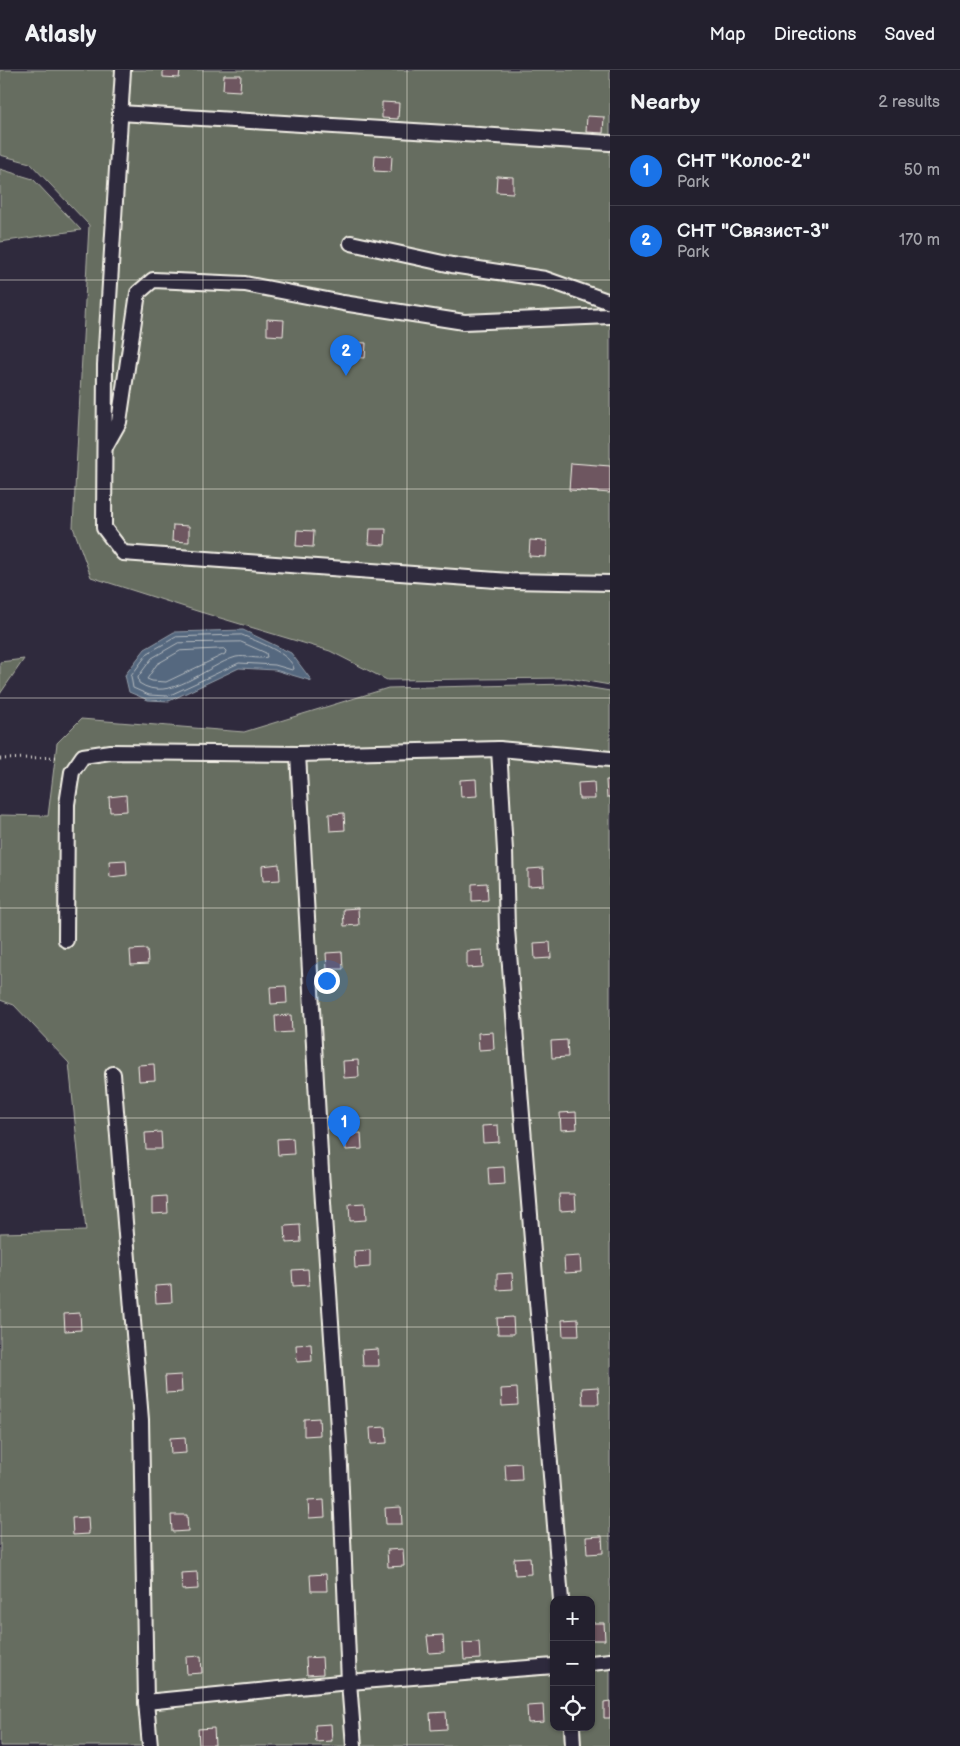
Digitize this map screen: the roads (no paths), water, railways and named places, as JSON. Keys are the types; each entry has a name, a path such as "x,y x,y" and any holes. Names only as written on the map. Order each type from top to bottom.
{"lane":[{"path":"123,70 105,365 104,449 104,528 123,553 510,581 610,583"},
{"path":"120,113 610,143"},
{"path":"351,243 452,265 545,279 610,302"},
{"path":"104,449 119,422 138,293 153,280 245,284 343,303 464,322 610,316"},
{"path":"499,749 509,948 561,1596"},
{"path":"66,940 67,804 72,772 83,756 110,752 298,754 499,749 610,759"},
{"path":"298,754 321,1172 339,1443 349,1682 354,1746"},
{"path":"113,1074 141,1420 146,1702 150,1746"},
{"path":"595,1663 610,1661"},
{"path":"146,1702 349,1682 550,1666"},
{"path":"572,1731 573,1746"}],"water":[{"path":"243,630 291,653 312,681 275,670 239,668 169,701 148,700 129,692 125,675 145,649 174,632"}],"place":[{"name":"СНТ \"Связист-3\"","path":"346,376"},
{"name":"СНТ \"Колос-2\"","path":"344,1147"}]}
